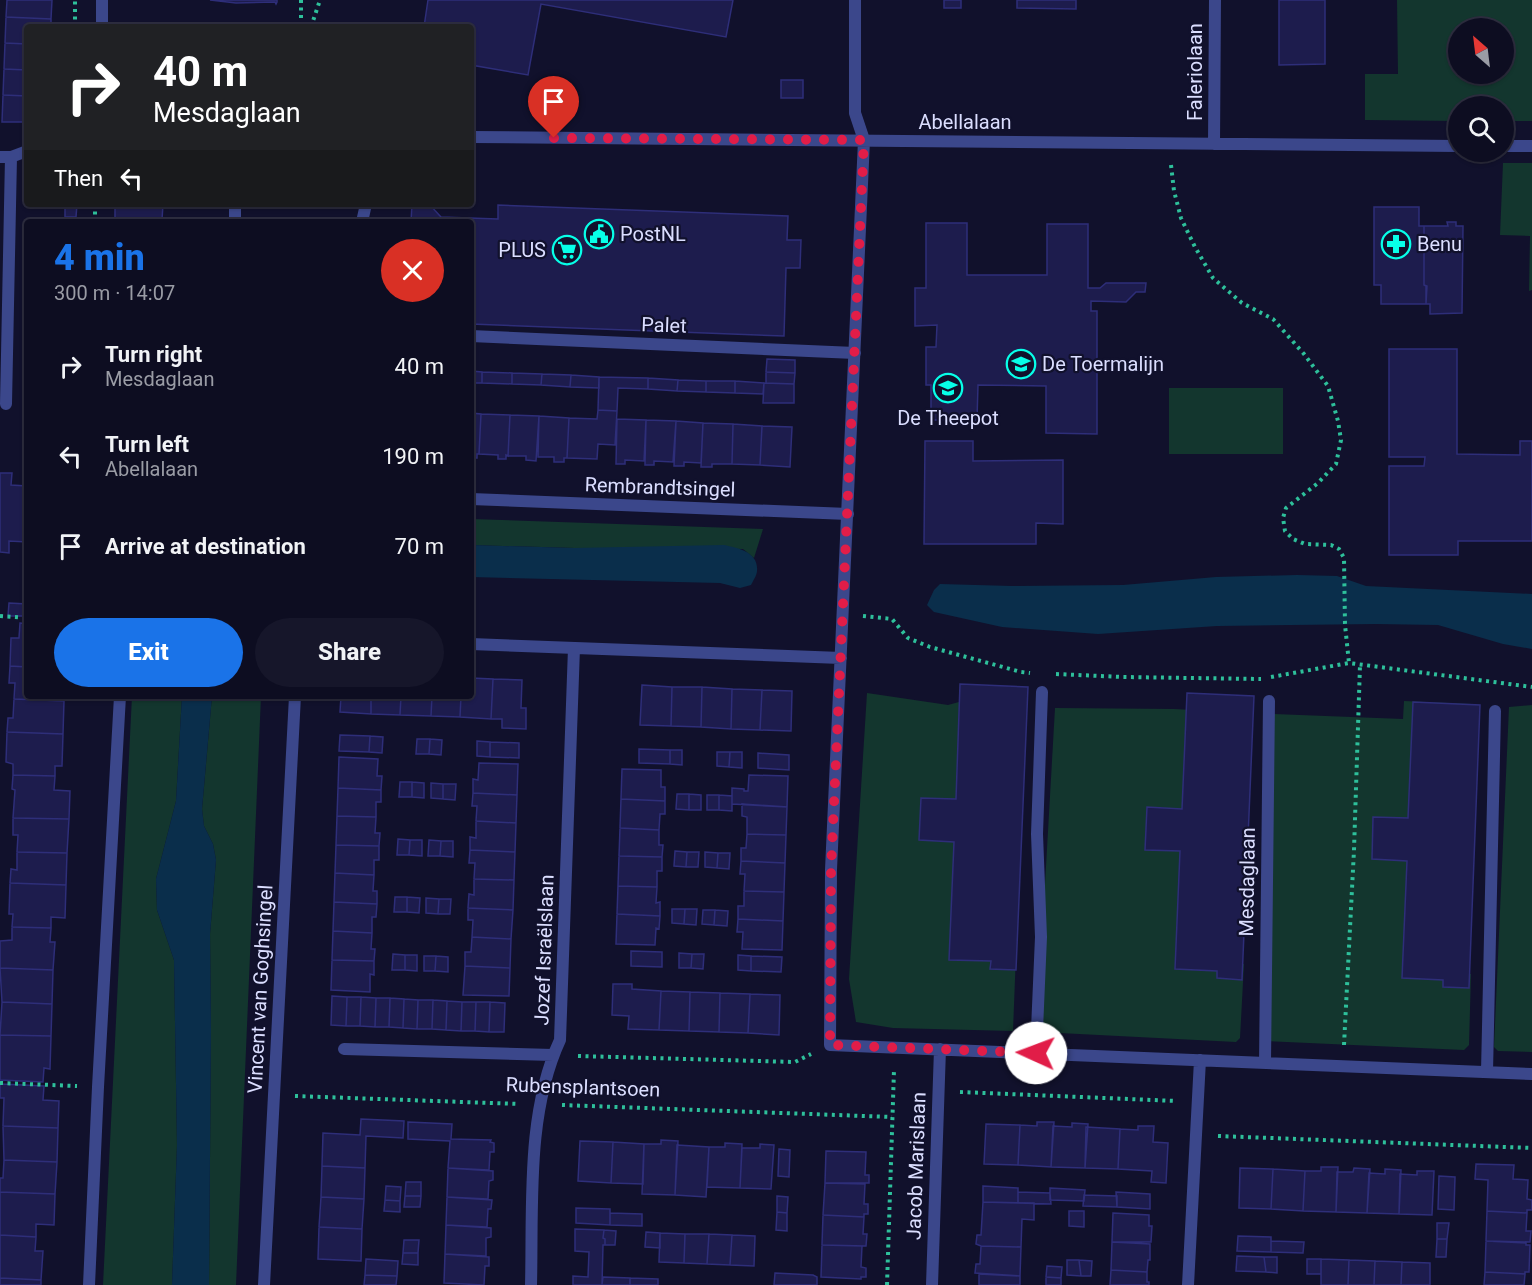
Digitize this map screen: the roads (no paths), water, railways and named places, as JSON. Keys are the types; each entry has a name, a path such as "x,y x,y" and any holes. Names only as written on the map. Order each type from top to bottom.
{"street":[{"path":"102,0 102,24"},
{"path":"855,0 855,112 864,140 831,870 830,1045 1532,1074"},
{"name":"Faleriolaan","path":"1214,144 1215,0"},
{"name":"Abellalaan","path":"474,137 1448,146"},
{"path":"1514,146 1532,146"},
{"path":"6,404 6,157 24,153"},
{"name":"Palet","path":"474,336 855,353"},
{"name":"Rembrandtsingel","path":"474,499 848,514"},
{"path":"474,644 841,658"},
{"name":"Jozef Israëlslaan","path":"531,1285 536,1124 553,1055 560,1040 574,648"},
{"path":"1036,1053 1041,937 1037,834 1042,692"},
{"path":"89,1285 120,699"},
{"name":"Vincent van Goghsingel","path":"264,1285 295,699"},
{"name":"Mesdaglaan","path":"1265,1063 1269,701"},
{"path":"1487,1072 1495,711"},
{"name":"Rubensplantsoen","path":"344,1049 553,1055"},
{"name":"Jacob Marislaan","path":"932,1285 940,1049"},
{"path":"1188,1285 1200,1060"}],"water":[{"path":"474,545 574,548 724,545 746,552 755,559 757,571 751,585 740,588 720,583 474,577"},
{"path":"1337,576 1366,586 1532,594 1532,649 1503,644 1438,625 1217,626 1098,634 1002,627 934,612 927,605 934,590 940,584 1123,585 1216,577"},
{"path":"182,699 212,699 202,809 204,826 213,844 216,860 210,934 209,1285 172,1285 177,1145 174,960 157,910 156,879 176,801"}],"place":[{"name":"PostNL","path":"599,234"},
{"name":"Benu","path":"1396,244"},
{"name":"PLUS","path":"567,250"},
{"name":"De Toermalijn","path":"1021,364"},
{"name":"De Theepot","path":"948,388"}]}
